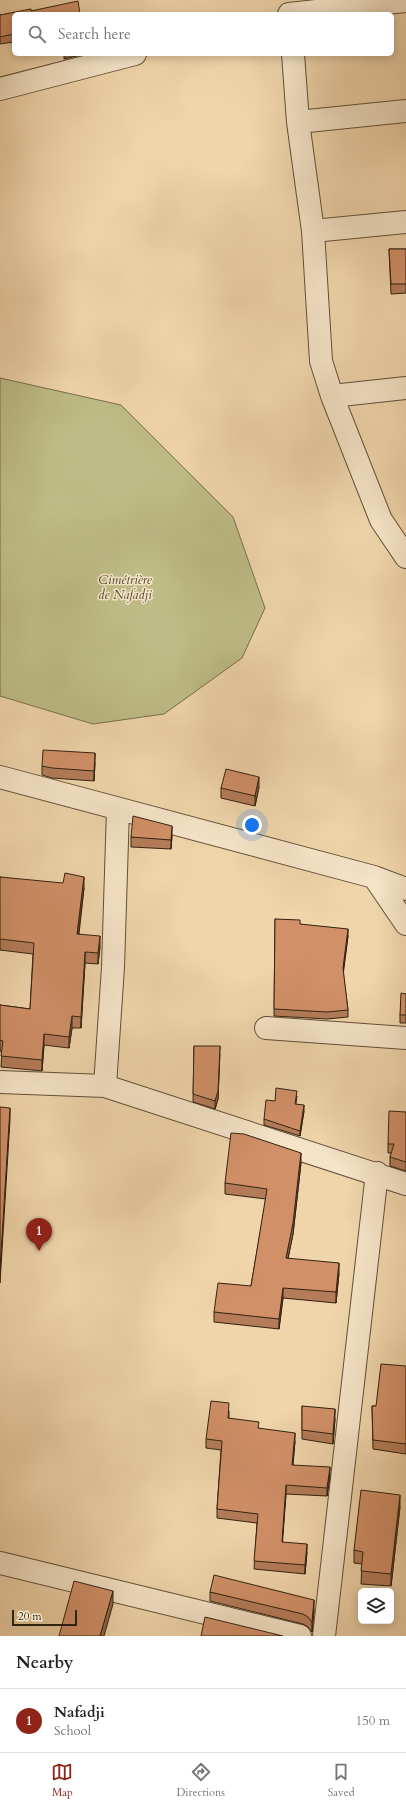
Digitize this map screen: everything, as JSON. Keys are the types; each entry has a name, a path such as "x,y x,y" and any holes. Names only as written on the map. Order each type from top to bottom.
{"street":[{"path":"288,0 289,12"},
{"path":"307,12 406,1"},
{"path":"0,89 127,56"},
{"path":"292,56 298,122 313,231 321,361 332,396 381,520 406,557"},
{"path":"298,122 406,111"},
{"path":"313,231 406,222"},
{"path":"332,396 406,388"},
{"path":"0,777 374,877 406,889"},
{"path":"106,1086 113,967 118,809"},
{"path":"374,877 406,924"},
{"path":"266,1028 406,1038"},
{"path":"0,1082 106,1086 406,1184"},
{"path":"324,1636 377,1174"},
{"path":"0,1563 300,1636"}],"green space":[{"name":"Cimétrière de Nafadji","path":"0,378 121,405 233,517 265,608 242,658 164,714 93,724 0,696"}],"building":[{"path":"78,1 80,12 16,12 31,9 31,11"},
{"path":"12,13 12,34 0,37 0,15"},
{"path":"389,249 406,249 406,284 391,284"},
{"path":"43,750 95,753 94,771 42,766"},
{"path":"226,769 259,777 255,796 221,788"},
{"path":"133,816 172,826 171,840 131,837"},
{"path":"65,873 84,877 77,934 100,936 98,953 85,952 81,1017 72,1016 69,1037 44,1034 42,1060 1,1056 3,1041 0,1040 0,1005 30,1009 34,943 0,939 0,877 63,883"},
{"path":"275,919 300,920 300,924 348,929 343,968 348,1010 327,1012 274,1009"},
{"path":"401,993 406,994 406,1015 400,1015"},
{"path":"194,1046 220,1046 218,1091 215,1101 193,1094"},
{"path":"276,1088 297,1091 295,1104 304,1105 300,1131 264,1119 266,1100 275,1101"},
{"path":"0,1107 10,1108 0,1270"},
{"path":"389,1111 406,1112 406,1162 390,1157 394,1144 388,1144"},
{"path":"231,1133 244,1134 301,1153 293,1223 286,1258 339,1263 336,1292 283,1288 279,1319 214,1312 218,1283 251,1286 267,1189 225,1183"},
{"path":"381,1364 406,1366 406,1444 373,1440 372,1406 376,1406"},
{"path":"211,1401 229,1403 228,1418 259,1422 258,1428 295,1433 292,1465 330,1467 327,1488 286,1485 282,1542 307,1544 305,1565 254,1561 258,1514 217,1509 222,1441 206,1439"},
{"path":"302,1406 335,1409 333,1434 302,1430"},
{"path":"361,1490 400,1495 391,1574 361,1571 363,1552 354,1550"},
{"path":"214,1575 314,1600 312,1622 303,1614 210,1592"},
{"path":"74,1581 113,1591 100,1636 59,1636"},
{"path":"205,1617 283,1636 201,1636"}],"place":[{"name":"Nafadji","path":"39,1251"}]}
